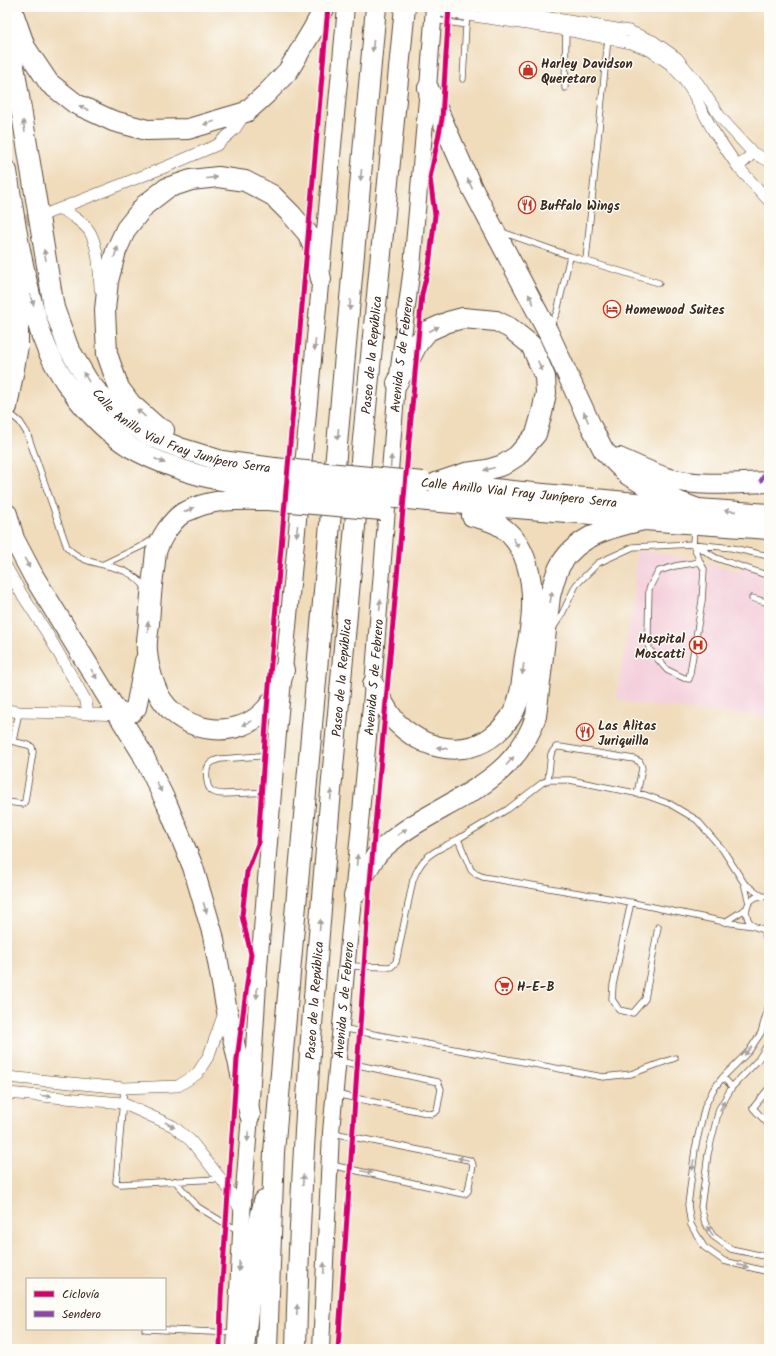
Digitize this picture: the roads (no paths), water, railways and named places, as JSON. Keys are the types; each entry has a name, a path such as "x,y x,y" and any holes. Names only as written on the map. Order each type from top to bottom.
{"highway":[{"path":"11,7 25,47 49,83 76,104 113,121 147,130 188,129 246,112 288,71 325,7"},
{"name":"Paseo de la República","path":"267,1349 274,1152 376,7"},
{"name":"Paseo de la República","path":"296,1349 308,1068 344,636 405,7"},
{"name":"Calle Anillo Vial Fray Junípero Serra","path":"7,24 54,308 68,347 88,381 116,414 148,435 180,448 222,461 272,485"},
{"path":"428,88 472,188 548,332 604,451 628,475 696,517"},
{"name":"Calle Anillo Vial Fray Junípero Serra","path":"7,171 25,277 42,335 57,368 76,397 100,423 130,447 163,463 226,481 428,495 696,517 721,526 769,529"},
{"path":"222,461 157,427 131,404 120,388 108,354 105,310 108,281 116,251 126,229 145,205 167,188 191,180 218,177 245,181 272,195 292,214 308,234 316,251 321,279"},
{"path":"7,407 18,346 18,325 13,279 17,235"},
{"path":"397,383 418,343 428,331 448,322 463,318 496,321 510,328 531,345 545,377 546,393 536,434 517,456 503,465 487,470 466,473 428,495"},
{"path":"604,451 670,478 694,483 728,484 769,482"},
{"path":"118,715 132,712 136,708 147,651 150,596 156,552 166,530 183,513 206,503 236,500 272,485 428,495 472,516 493,522 503,527 512,536 523,556 529,573 532,609 519,698 511,717 497,733 480,744 456,750 434,746 416,737 397,722 383,703 373,684"},
{"name":"Calle Anillo Vial Fray Junípero Serra","path":"428,495 644,520 769,514"},
{"path":"7,514 14,539 34,577 142,753 167,804 193,866 213,935 226,1006 250,1115"},
{"path":"472,516 592,514"},
{"path":"354,896 377,855 395,838 417,822 443,808 494,776 510,762 531,732 536,716 550,596 555,577 561,563 568,554 588,538 615,527 644,520"},
{"path":"147,651 156,688 162,700 170,710 181,719 192,725 205,729 232,729 256,718 267,709 278,691 284,670"},
{"path":"240,1341 256,1237 274,1152"}],"main road":[{"path":"235,1349 240,1341 241,1231 250,1115 258,968 276,755 346,7"},
{"name":"Avenida 5 de Febrero","path":"321,1349 328,1164 373,684 397,383 412,267 434,12"},
{"path":"721,526 769,538"}],"street":[{"path":"484,7 609,33 651,51 670,64 691,90 712,129 738,168 769,201"},
{"path":"434,12 566,25"},
{"path":"609,33 629,31 653,41 677,58 698,83 720,118 753,153 769,161"},
{"path":"46,214 217,145 235,129 246,112"},
{"path":"738,168 753,153"},
{"path":"61,209 72,214 91,233 96,252 108,354"},
{"path":"7,568 86,701 88,714"},
{"path":"7,710 19,712 118,715"},
{"path":"7,1077 124,1088 178,1086 196,1074 209,1055 226,1006"},
{"path":"7,1093 122,1103 172,1126 191,1141 228,1188 242,1215"}],"lane":[{"path":"463,79 467,16"},
{"path":"564,88 566,25"},
{"path":"586,260 609,33"},
{"path":"494,230 570,256 659,283"},
{"path":"548,332 557,312 570,256"},
{"path":"7,410 20,422 27,433 67,547 82,559 119,568 133,575 144,586 150,596"},
{"path":"696,517 693,544 704,569 702,601 689,679 667,670 649,649 649,589 660,571 675,566 700,562"},
{"path":"104,564 144,545 166,530"},
{"path":"693,544 716,558 769,576"},
{"path":"545,640 561,616 576,585 598,563 634,547 693,544 732,548 769,556"},
{"path":"752,598 769,603"},
{"path":"7,802 23,804 25,801 33,752 32,747 10,740 19,712"},
{"path":"548,780 551,754 556,747 634,758 640,762 642,768 637,794"},
{"path":"273,792 217,794 211,791 207,786 207,771 208,765 213,761 220,759 276,755"},
{"path":"347,966 390,967 393,965 396,962 413,880 418,867 426,857 508,809 548,780 570,780 645,795 670,804 696,820 723,850 744,883 748,905 747,918 753,926"},
{"path":"458,839 471,870 482,877 531,884 631,902 725,922 766,928 769,945"},
{"path":"744,883 767,896"},
{"path":"725,922 748,905 753,899 767,896"},
{"path":"631,902 613,985 612,999 619,1010 633,1013 645,999 658,927"},
{"path":"769,1004 768,1014 761,1033 749,1051 723,1077 713,1090 705,1106 696,1149 688,1205 690,1225 704,1247 724,1262 769,1272"},
{"path":"341,1028 603,1077 631,1074 675,1058"},
{"path":"769,1042 758,1060 732,1087 719,1109 708,1154 701,1207 705,1223 713,1236 731,1249 769,1257"},
{"path":"335,1094 432,1114 437,1111 441,1090 438,1082 338,1061"},
{"path":"723,1077 732,1087"},
{"path":"124,1088 116,1182 121,1184 220,1179"},
{"path":"769,1088 753,1108 769,1124"},
{"path":"328,1164 462,1194 465,1194 468,1191 473,1165 470,1160 331,1132"},
{"path":"175,1181 198,1206 226,1224 241,1231"},
{"path":"152,1330 240,1341"}],"tunnel":[{"path":"10,225 43,215"}],"place":[{"name":"Harley Davidson Queretaro","path":"528,70"},
{"name":"Buffalo Wings","path":"527,205"},
{"name":"Homewood Suites","path":"612,309"},
{"name":"Hospital Moscatti","path":"698,645"},
{"name":"Las Alitas Juriquilla","path":"585,732"},
{"name":"H-E-B","path":"504,986"}]}
